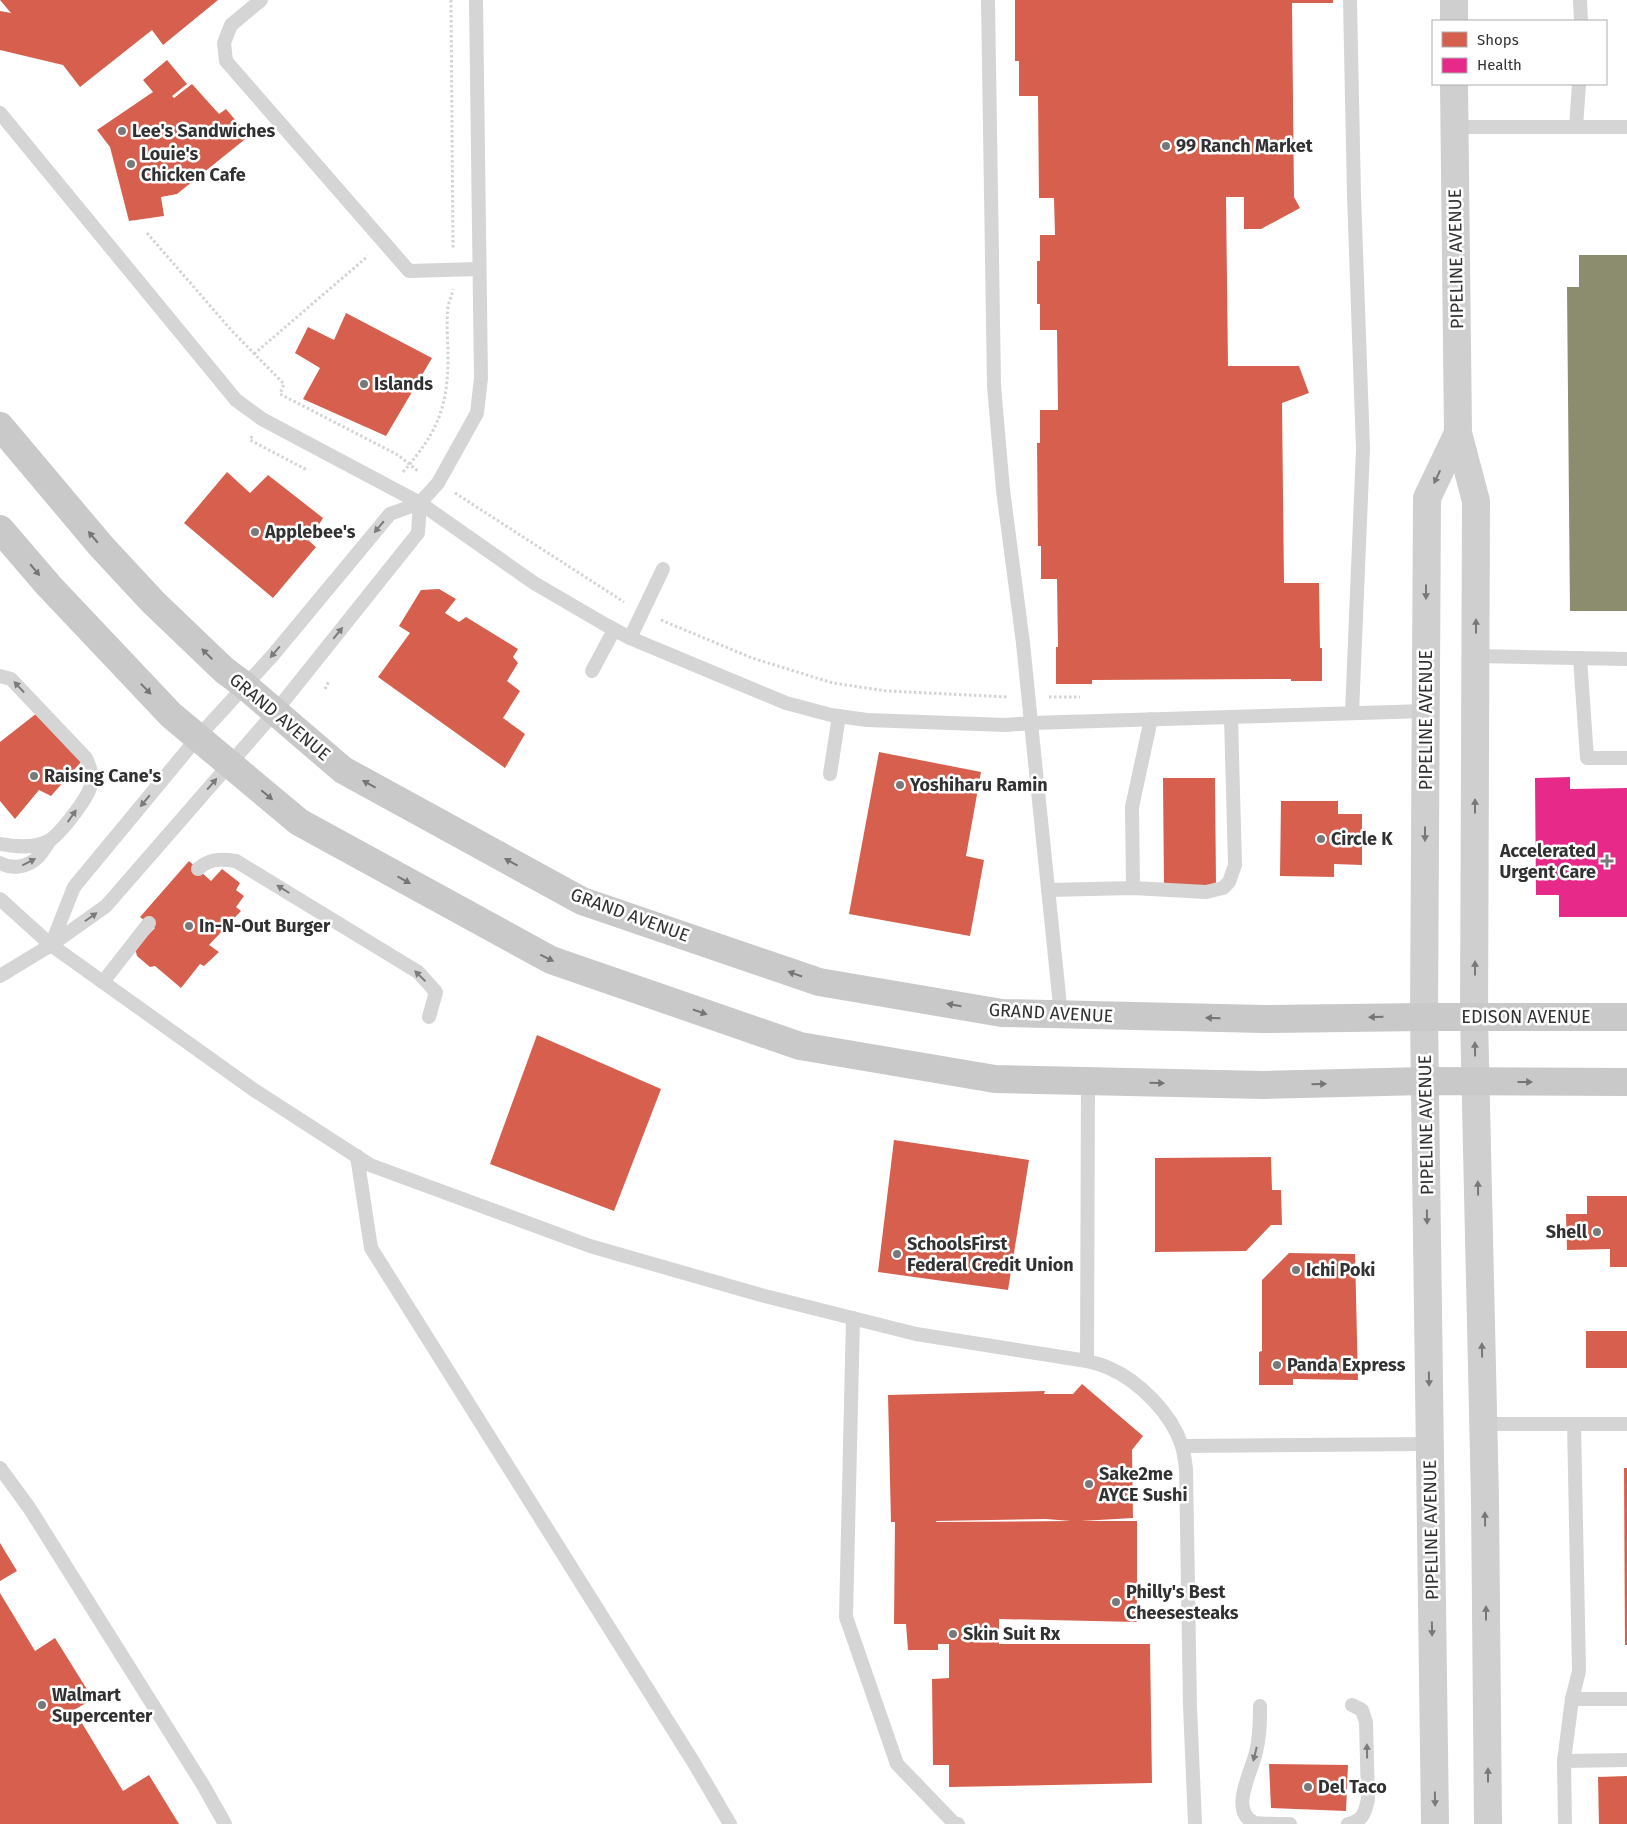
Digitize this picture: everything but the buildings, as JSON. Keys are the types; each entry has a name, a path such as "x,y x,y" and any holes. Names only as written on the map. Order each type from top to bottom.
{"main road":[{"path":"1454,0 1454,20"},
{"name":"PIPELINE AVENUE","path":"1454,85 1458,433 1476,501 1474,1017 1484,1424 1488,1824"},
{"name":"GRAND AVENUE","path":"0,426 114,560 153,602 224,670 343,770 582,901 819,982 1002,1013 1264,1019 1424,1017"},
{"name":"PIPELINE AVENUE","path":"1435,1824 1424,1017 1427,498 1458,433"},
{"path":"0,529 69,608 171,715 299,822 551,960 800,1046 995,1079 1264,1085 1425,1081 1627,1082"},
{"name":"EDISON AVENUE","path":"1424,1017 1627,1017"}],"lane":[{"path":"261,0 231,25 224,43 226,61 409,271 478,269"},
{"path":"51,945 74,887 198,737 273,655 390,514 420,503 438,483 477,414 480,378 476,0"},
{"path":"988,0 994,386 1003,490 1031,723 1061,1015"},
{"path":"1350,0 1354,205 1363,448 1352,713"},
{"path":"1580,0 1581,20"},
{"path":"1576,127 1579,85"},
{"path":"0,114 236,400 262,418 420,503 534,583 630,638 786,703 839,716 867,720 1006,725 1426,711"},
{"path":"1455,127 1627,127"},
{"path":"0,976 51,945 106,906 275,712 418,533 420,503"},
{"path":"630,638 662,569"},
{"path":"592,671 614,630"},
{"path":"1476,656 1627,658"},
{"path":"1580,658 1586,758 1627,758"},
{"path":"0,676 11,679 86,758 92,772 91,787 70,821 50,840 37,858 23,866 6,867 0,863"},
{"path":"830,774 839,716"},
{"path":"1048,890 1133,888 1206,892 1223,888 1229,882 1235,865 1231,717"},
{"path":"1133,888 1132,807 1151,719"},
{"path":"0,844 27,847 50,840"},
{"path":"198,868 205,863 220,858 236,861 418,972 436,992 429,1017"},
{"path":"0,899 51,945 238,1079 370,1165 597,1248 761,1295 916,1334 1086,1360 1110,1368 1144,1392 1173,1426 1182,1446 1186,1469 1190,1706 1195,1824"},
{"path":"103,982 149,923"},
{"path":"1086,1360 1088,1081"},
{"path":"357,1156 371,1248 694,1763 730,1824"},
{"path":"853,1318 846,1617 897,1764 954,1823 958,1824"},
{"path":"1484,1424 1627,1424"},
{"path":"1565,1824 1564,1761 1572,1698 1579,1671 1574,1424"},
{"path":"1182,1446 1430,1444"},
{"path":"0,1468 40,1526 203,1785 225,1824"},
{"path":"1572,1698 1627,1698"},
{"path":"1348,1824 1357,1822 1366,1812 1368,1799 1366,1722 1362,1710 1352,1705"},
{"path":"1260,1706 1260,1730 1256,1753 1243,1794 1242,1807 1246,1817 1256,1824 1290,1824"},
{"path":"1564,1761 1627,1760"}],"path":[{"path":"390,487 432,434 444,408 448,375 448,306 452,295 453,270 450,0"},
{"path":"147,233 254,354 284,384 280,394 398,455 409,465 472,503 642,613 752,658 833,683 887,691 965,696 1080,697"},
{"path":"254,354 368,255"}],"place":[{"name":"Lee's Sandwiches","path":"122,131"},
{"name":"99 Ranch Market","path":"1166,146"},
{"name":"Louie's Chicken Cafe","path":"131,164"},
{"name":"Islands","path":"364,384"},
{"name":"Applebee's","path":"255,532"},
{"name":"Raising Cane's","path":"34,776"},
{"name":"Yoshiharu Ramin","path":"900,785"},
{"name":"Circle K","path":"1321,839"},
{"name":"Accelerated Urgent Care","path":"1607,861"},
{"name":"In-N-Out Burger","path":"189,926"},
{"name":"Shell","path":"1597,1232"},
{"name":"SchoolsFirst Federal Credit Union","path":"897,1254"},
{"name":"Ichi Poki","path":"1296,1270"},
{"name":"Panda Express","path":"1277,1365"},
{"name":"Sake2me AYCE Sushi","path":"1089,1484"},
{"name":"Philly's Best Cheesesteaks","path":"1116,1602"},
{"name":"Skin Suit Rx","path":"953,1634"},
{"name":"Walmart Supercenter","path":"42,1705"},
{"name":"Del Taco","path":"1308,1787"}]}
